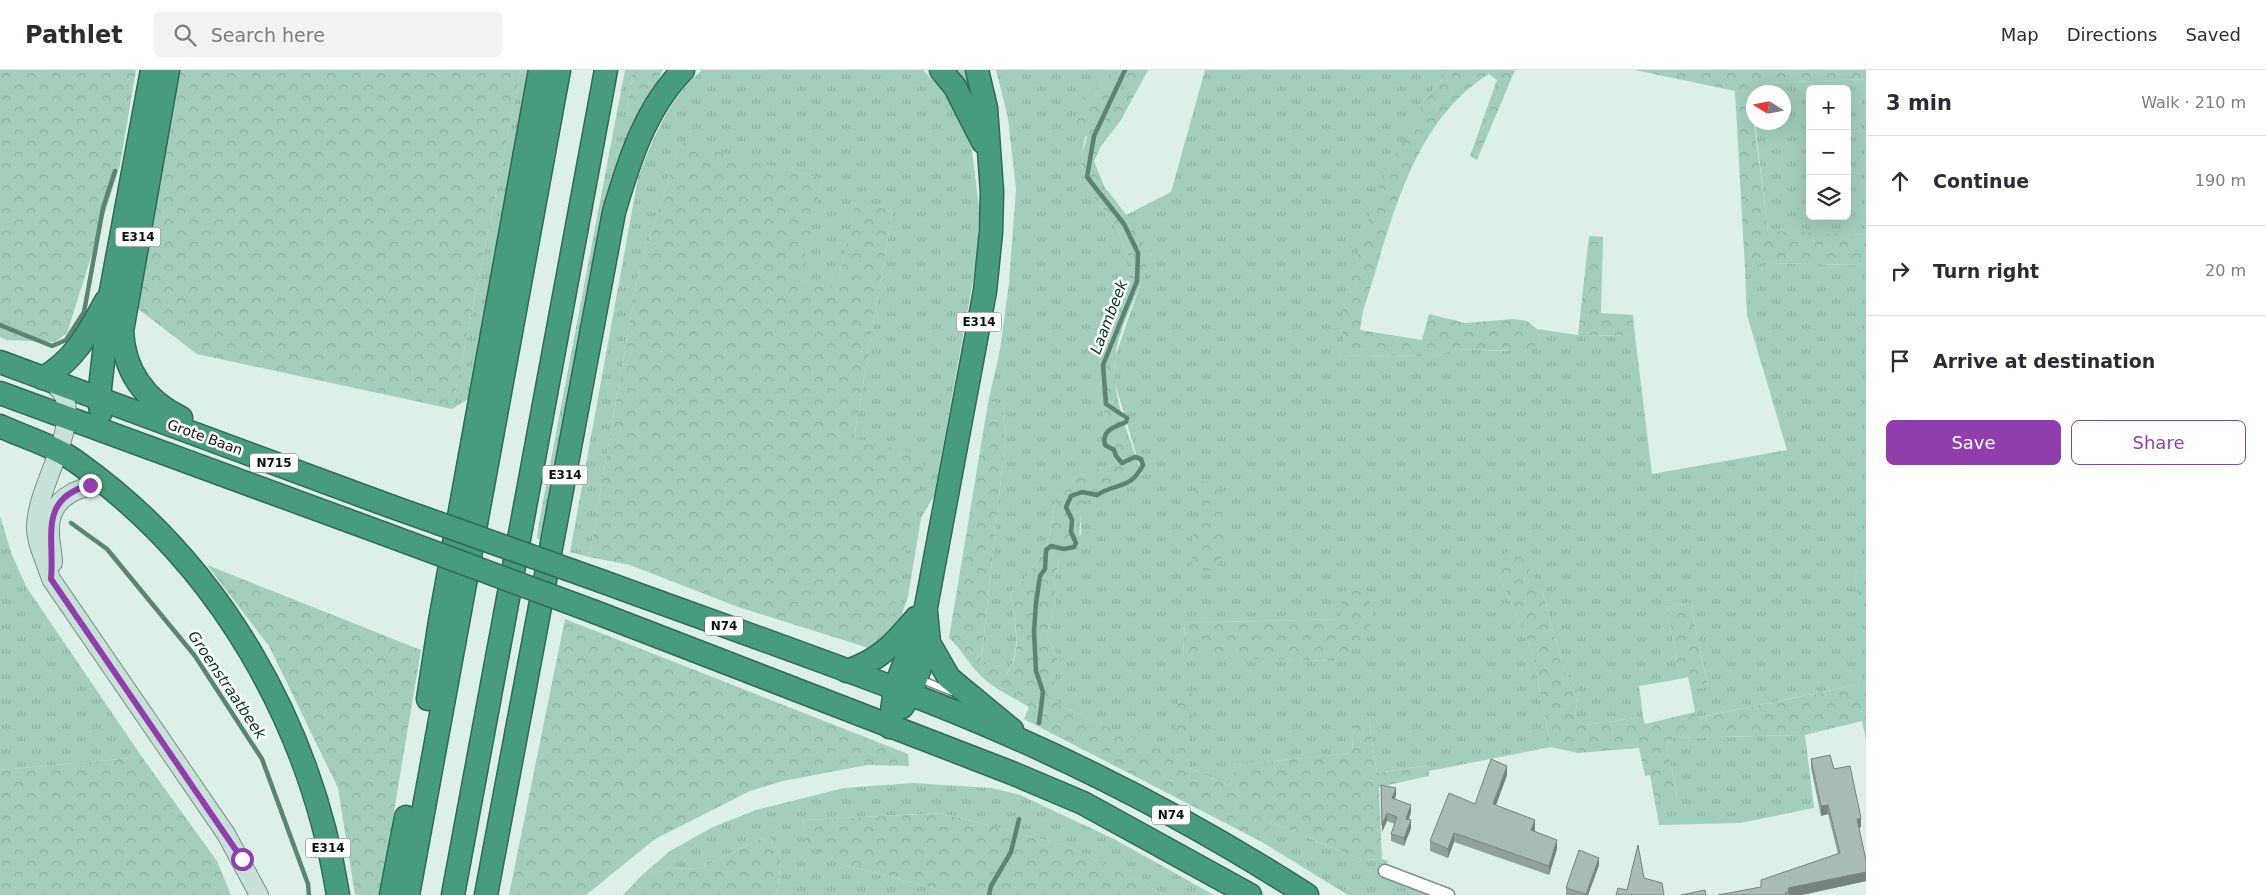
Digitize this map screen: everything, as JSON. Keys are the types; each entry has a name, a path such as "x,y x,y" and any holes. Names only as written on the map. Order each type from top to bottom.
{"highway":[{"name":"E314","path":"122,438 102,414 99,397 111,291 152,70"},
{"name":"E314","path":"168,70 123,317 122,339 126,360 143,390 159,405 182,418 191,432"},
{"path":"391,895 430,688 440,621 540,70"},
{"path":"408,895 559,70"},
{"name":"E314","path":"453,895 606,70"},
{"name":"E314","path":"941,70 955,87 988,153"},
{"name":"E314","path":"890,727 926,606 985,290 991,232 992,192 986,108 976,70"},
{"name":"E314","path":"486,895 614,212 630,156 652,111 674,74"},
{"name":"E314","path":"47,379 76,352 111,291"},
{"name":"Grote Baan","path":"0,362 494,543"},
{"name":"N715","path":"0,393 488,573"},
{"path":"0,426 58,450 104,484"},
{"name":"E314","path":"104,484 151,526 204,584 265,675 298,745 316,801 338,895"},
{"name":"N74","path":"494,543 847,671 903,681 1030,745 1105,780 1249,858 1307,895"},
{"name":"N74","path":"488,573 595,612 1012,773 1083,803 1250,895"},
{"name":"E314","path":"926,606 929,643 949,678 976,701"},
{"name":"E314","path":"847,671 872,661 894,645 926,606"},
{"name":"E314","path":"903,681 929,643"},
{"name":"N74","path":"976,701 1030,745"}],"street":[{"path":"47,379 63,393 66,402 67,418 40,506 36,527 51,579 226,834 259,895"},
{"path":"51,579 53,560 50,531 57,505 74,490 104,484"},
{"path":"1385,871 1448,895"}],"lane":[{"name":"N74","path":"847,671 874,672"},
{"name":"N74","path":"903,681 976,701"}],"green space":[{"path":"0,70 136,70 120,165 67,333 55,342 7,340 0,337"},
{"path":"179,70 521,70 452,409 197,354 133,305"},
{"path":"521,70 531,70 470,398 452,409"},
{"path":"625,70 634,70 626,114 639,118 546,542 537,538 539,523"},
{"path":"634,70 663,70 639,118 626,114"},
{"path":"702,70 923,70 946,94 962,122 972,150 979,208 978,253 934,496 921,518 908,597 899,622 875,650 854,438 892,212 857,198 837,289 798,281 823,179 680,143 638,275 589,557 570,552 638,178 663,119 680,93"},
{"path":"954,70 970,70 978,107"},
{"path":"996,70 1112,70 1094,95 1081,157 1085,184 1119,233 1132,266 1097,387 1117,463 1077,476 1055,504 1047,547 1026,577 1011,593 1016,646 1011,666 1006,675 981,663 1005,441 1003,405 997,402 988,403 1000,350 1009,283 1016,189 1008,118"},
{"path":"1112,70 1148,70 1121,120 1101,146 1094,161 1104,186 1131,221 1151,254 1125,320 1115,359 1116,388 1119,403 1142,474 1101,491 1087,500 1081,515 1078,550 1060,558 1054,579 1056,600 1046,637 1055,651 1058,662 1051,690 1059,705 1173,756 1179,693 1193,693 1189,768 1230,786 1235,765 1352,753 1354,723 1362,715 1369,722 1377,773 1429,765 1429,776 1379,787 1382,859 1362,860 1271,822 1262,842 1024,719 1029,707 984,679 949,638 988,403 997,402 1003,405 1005,441 981,662 1006,675 1012,666 1016,647 1011,593 1026,577 1047,547 1055,504 1077,476 1117,463 1097,387 1098,357 1124,293 1132,266 1119,233 1085,184 1081,157 1087,137 1080,132 1074,121 1081,98 1094,95"},
{"path":"1205,70 1449,70 1427,97 1343,355 1433,356 1457,349 1505,351 1540,344 1537,329 1578,335 1635,336 1652,474 1787,450 1747,315 1745,269 1762,263 1866,265 1866,570 1854,574 1866,636 1866,683 1696,718 1691,690 1708,686 1690,603 1667,607 1680,679 1639,686 1643,717 1584,725 1575,716 1579,691 1564,671 1542,590 1497,571 1532,652 1551,747 1429,771 1428,765 1377,773 1369,722 1354,723 1352,753 1235,765 1230,786 1189,768 1179,693 1174,757 1059,705 1050,690 1058,662 1055,651 1046,637 1056,600 1054,579 1060,558 1081,534 1081,509 1084,502 1102,490 1142,474 1114,380 1115,357 1151,254 1126,215 1171,192","holes":["1340,619 1331,661 1183,656 1185,623"]},
{"path":"1449,70 1515,70 1477,160 1470,156 1497,80 1489,74 1462,95 1440,120 1421,149 1406,180 1394,212 1363,311 1360,330 1422,340 1429,314 1465,323 1513,319 1527,321 1537,329 1540,344 1522,351 1457,349 1433,356 1343,355 1342,304 1379,187 1427,97"},
{"path":"1635,70 1866,70 1866,79 1746,85 1746,130 1755,130 1768,231 1866,235 1866,265 1762,263 1745,269 1735,91"},
{"path":"1866,79 1866,235 1768,232 1756,130 1791,130 1791,85 1764,85 1766,83"},
{"path":"680,142 823,179 799,281 837,288 857,197 892,212 854,438 926,456 894,609 875,650 738,607 630,565 589,557 638,275"},
{"path":"1589,236 1603,237 1601,313 1633,315 1635,336 1578,335"},
{"path":"1197,481 1220,484 1225,507 1227,539 1220,560 1214,570 1191,571"},
{"path":"0,516 12,555 27,588 142,757 0,770"},
{"path":"1509,549 1517,550 1542,590 1564,671 1579,691 1575,716 1584,725 1643,717 1645,724 1695,712 1697,718 1866,683 1866,740 1862,721 1805,735 1674,738 1667,745 1677,797 1655,802 1650,775 1645,776 1639,748 1578,753 1551,747 1532,652 1497,571 1501,559"},
{"path":"207,565 421,650 380,895 355,895 338,788 269,646"},
{"path":"1866,570 1866,636 1865,636 1854,574"},
{"path":"1351,589 1360,591 1373,607 1372,622 1357,645 1348,654 1331,661 1183,657 1185,623 1340,619 1342,598"},
{"path":"1690,603 1708,687 1691,690 1688,677 1680,679 1667,607"},
{"path":"565,619 908,754 909,766 867,765 783,781 750,791 655,839 586,895 509,895"},
{"path":"1805,735 1814,808 1740,823 1659,825 1655,802 1677,796 1667,745 1674,738"},
{"path":"142,757 217,861 231,895 0,895 0,770"},
{"path":"913,783 992,788 1020,795 1114,839 1214,895 1165,895 1070,847 941,813 804,820 802,833 840,864 960,895 777,895 781,859 770,837 755,841 702,868 670,869 641,876 670,851 713,827 756,810 844,788"},
{"path":"941,813 1070,847 1165,895 960,895 840,864 810,846 802,833 804,820"},
{"path":"1271,822 1362,860 1382,859 1388,861 1383,877 1434,895 1348,895 1262,842"},
{"path":"770,837 781,859 777,895 623,895 641,876 670,869 702,868 755,841"}],"building":[{"path":"1830,755 1834,769 1850,766 1861,818 1857,819 1866,860 1866,872 1788,888 1789,892 1785,893 1786,895 1718,895 1761,887 1761,880 1840,853 1828,805 1821,806 1811,759"},
{"path":"1491,759 1507,766 1493,804 1535,820 1531,830 1557,840 1549,866 1454,833 1448,849 1430,841 1449,793 1475,804"},
{"path":"1381,785 1396,788 1392,798 1411,805 1406,819 1411,820 1404,838 1391,834 1397,817 1387,813 1382,825"},
{"path":"1638,845 1644,878 1662,883 1664,895 1616,895 1618,888 1627,890"},
{"path":"1579,850 1599,858 1586,894 1566,888"},
{"path":"1705,890 1706,895 1681,895"}],"waterway":[{"name":"Laambeek","path":"1039,723 1043,692 1036,671 1034,631 1036,603 1040,576 1045,569 1046,550 1051,546 1064,549 1074,547 1076,543 1071,532 1072,520 1066,507 1071,496 1082,492 1097,495 1128,482 1138,473 1143,465 1141,459 1135,457 1122,463 1114,450 1105,445 1104,440 1105,435 1110,429 1126,422 1127,418 1106,404 1103,365 1137,281 1138,253 1124,224 1087,177 1094,136 1125,70"},
{"path":"0,325 52,346 66,340 84,312 103,208 115,171"},
{"name":"Groenstraatbeek","path":"71,523 107,549 195,656 262,759 308,884 309,895"},
{"name":"Laambeek","path":"989,895 991,886 1011,852 1019,819"}],"route":[{"path":"90,485 74,490 66,495 57,505 52,516 50,531 53,560 51,579 108,659 242,859"}]}
